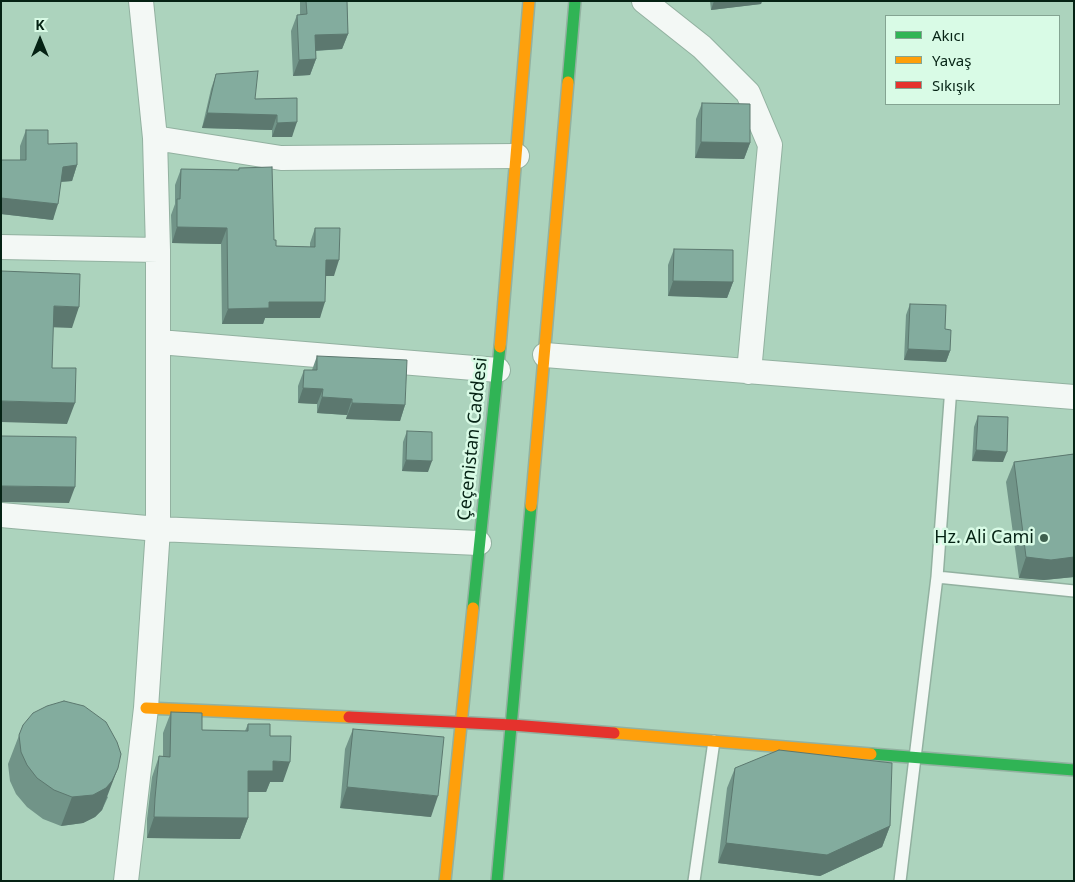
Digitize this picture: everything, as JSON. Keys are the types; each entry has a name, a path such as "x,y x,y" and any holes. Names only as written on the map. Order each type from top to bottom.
{"main road":[{"name":"Çeçenistan Caddesi","path":"446,881 498,370 529,1"},
{"path":"497,881 575,1"},
{"path":"146,708 512,725 1074,770"}],"street":[{"path":"126,881 146,708 158,529 159,342 155,138 141,1"},
{"path":"644,1 702,47 748,93 770,145 750,372"},
{"path":"155,138 281,158 517,156"},
{"path":"1,247 158,250"},
{"path":"159,342 498,370"},
{"path":"545,355 1074,397"},
{"path":"1,514 158,529 479,543"}],"lane":[{"path":"900,881 937,577 950,387"},
{"path":"937,577 1074,591"},
{"path":"694,881 714,742"}],"building":[{"path":"306,1 347,1 348,34 315,35 316,59 299,60 297,15 307,14"},
{"path":"258,71 255,99 297,98 297,122 277,123 277,115 207,113 216,74"},
{"path":"702,103 750,104 750,143 701,142"},
{"path":"26,130 48,130 48,144 77,143 77,165 63,167 58,204 1,198 1,160 26,160"},
{"path":"272,167 274,240 276,240 276,246 315,247 315,228 340,228 339,260 326,260 325,302 269,302 269,308 228,309 227,228 177,227 177,199 180,199 181,169 239,170 239,168"},
{"path":"674,249 733,250 733,282 673,281"},
{"path":"1,271 80,274 79,307 54,306 52,368 76,368 75,403 1,401"},
{"path":"910,304 946,305 945,329 951,330 950,351 908,349"},
{"path":"317,356 407,360 405,405 352,403 352,399 322,397 323,389 303,388 304,370 317,370"},
{"path":"978,416 1008,417 1007,452 976,450"},
{"path":"407,431 432,432 432,461 406,460"},
{"path":"1,436 76,437 75,487 1,486"},
{"name":"Hz. Ali Cami","path":"1074,454 1074,557 1051,560 1026,557 1014,462"},
{"path":"64,701 84,706 106,722 121,754 118,768 112,781 106,788 93,795 72,797 54,790 37,778 27,765 21,752 19,735 23,725 33,713"},
{"path":"171,712 202,713 202,730 248,731 248,724 270,724 270,736 291,736 290,762 273,761 273,771 248,771 248,818 154,817 159,756 170,757"},
{"path":"353,729 444,737 438,796 347,787"},
{"path":"779,750 892,763 890,826 827,855 726,843 735,768"}],"traffic: fast":[{"path":"568,82 575,1"},
{"path":"473,608 500,347"},
{"path":"497,881 531,506"},
{"path":"871,754 1074,770"}],"traffic: slow":[{"path":"500,347 529,1"},
{"path":"531,506 568,82"},
{"path":"445,881 473,608"},
{"path":"146,708 349,717"},
{"path":"614,733 871,754"}],"traffic: jam":[{"path":"349,717 512,725 614,733"}],"place":[{"name":"Hz. Ali Cami","path":"1044,538"}]}
